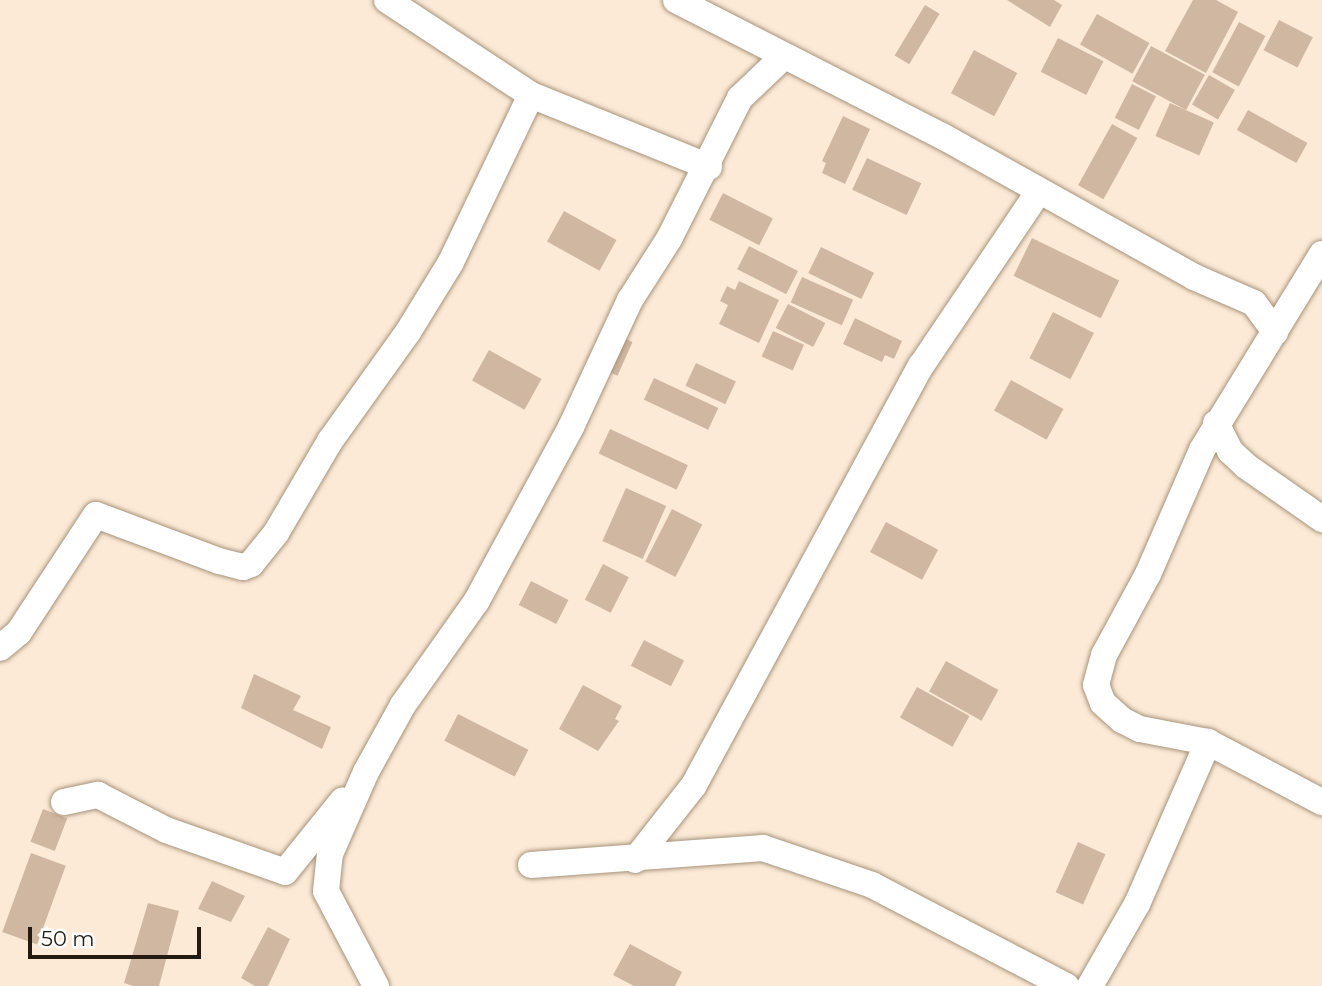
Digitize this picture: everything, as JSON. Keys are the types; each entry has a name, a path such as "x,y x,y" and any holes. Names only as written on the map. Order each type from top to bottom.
{"street":[{"path":"387,0 531,95 709,167"},
{"path":"676,0 782,58 942,136 1194,277 1254,303 1275,332"},
{"path":"376,986 326,891 330,854 366,772 404,705 476,601 571,427 630,300 709,167 740,98 782,58"},
{"path":"0,648 19,632 96,515 219,561 243,567 251,564 276,533 330,441 408,332 451,262 531,95"},
{"path":"635,860 694,785 921,366 1039,191"},
{"path":"1322,254 1301,283 1275,332 1216,423 1148,574 1104,655 1096,685 1103,703 1122,720 1140,729 1208,742 1322,802"},
{"path":"1254,303 1301,283"},
{"path":"1216,423 1230,451 1276,490 1322,519"},
{"path":"1202,450 1230,451"},
{"path":"1090,986 1142,893 1208,742"},
{"path":"64,802 98,795 166,830 285,873 366,772"},
{"path":"531,865 635,860 744,848 793,856 920,908 1066,986"}],"building":[{"path":"1007,0 1054,0 1062,5 1050,27"},
{"path":"1193,0 1216,0 1238,12 1206,73 1165,51"},
{"path":"925,5 940,14 909,64 895,56"},
{"path":"1097,14 1149,43 1133,74 1080,45"},
{"path":"1279,20 1313,37 1297,68 1264,50"},
{"path":"1239,22 1265,36 1239,86 1212,72"},
{"path":"1058,38 1103,61 1086,95 1041,72"},
{"path":"1151,46 1205,75 1186,110 1132,81"},
{"path":"974,50 1017,73 994,116 951,93"},
{"path":"1209,75 1235,90 1218,119 1192,104"},
{"path":"1132,84 1156,96 1139,130 1115,118"},
{"path":"1170,103 1214,123 1199,155 1155,136"},
{"path":"1248,110 1307,143 1296,163 1237,130"},
{"path":"843,116 870,129 845,184 822,173 826,163 822,161"},
{"path":"1112,124 1137,138 1103,199 1078,185"},
{"path":"867,158 921,183 907,215 852,190"},
{"path":"723,193 773,218 759,245 709,220"},
{"path":"564,211 616,240 600,271 547,242"},
{"path":"1032,238 1119,281 1101,318 1014,276"},
{"path":"749,246 798,271 786,294 737,269"},
{"path":"821,247 874,273 861,299 808,273"},
{"path":"802,277 853,300 842,325 791,303"},
{"path":"739,281 779,300 759,343 719,324 728,305 720,301 727,286 735,290"},
{"path":"788,304 825,323 813,347 776,328"},
{"path":"1053,312 1094,333 1070,379 1029,358"},
{"path":"855,318 902,341 894,359 885,355 882,362 843,344"},
{"path":"773,331 804,345 793,370 762,357"},
{"path":"617,335 633,342 617,376 602,369"},
{"path":"489,350 541,379 525,410 472,381"},
{"path":"696,363 736,382 725,404 685,386"},
{"path":"654,378 718,408 708,430 644,400"},
{"path":"1011,380 1063,409 1047,440 994,411"},
{"path":"610,429 688,465 677,490 599,453"},
{"path":"626,488 666,506 643,559 602,541"},
{"path":"672,509 702,524 676,577 645,562"},
{"path":"886,522 938,550 922,580 870,552"},
{"path":"603,564 629,577 611,613 585,600"},
{"path":"531,581 568,600 556,624 519,605"},
{"path":"644,640 684,660 671,686 631,666"},
{"path":"946,661 998,690 982,721 929,692"},
{"path":"254,674 301,696 293,710 331,727 322,749 241,708"},
{"path":"583,685 622,706 615,719 619,721 598,751 559,729"},
{"path":"917,687 969,716 953,747 900,718"},
{"path":"458,714 528,750 515,777 444,741"},
{"path":"43,809 67,818 55,851 30,842"},
{"path":"1078,842 1105,854 1083,904 1056,892"},
{"path":"31,853 66,866 37,945 2,932"},
{"path":"212,881 245,896 231,922 198,909"},
{"path":"148,903 179,911 159,986 133,986 124,983"},
{"path":"268,927 290,939 268,986 255,986 241,978"},
{"path":"630,944 682,972 675,986 634,986 613,975"}]}
